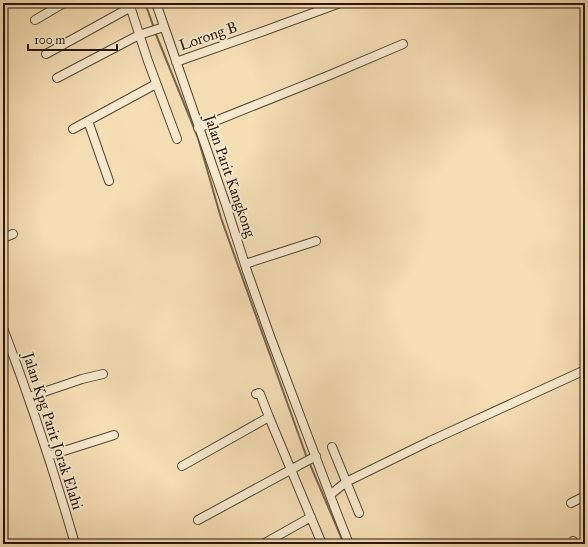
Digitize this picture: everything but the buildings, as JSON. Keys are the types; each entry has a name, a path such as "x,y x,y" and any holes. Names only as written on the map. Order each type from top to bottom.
{"street":[{"path":"35,20 64,3"},
{"name":"Jalan Parit Kangkong","path":"156,3 161,28 176,62 278,358 314,457 349,544"},
{"name":"Lorong B","path":"176,62 340,3"},
{"path":"46,54 130,5 156,84 177,139"},
{"path":"57,78 139,35 161,28"},
{"path":"198,128 403,44"},
{"path":"73,129 156,84"},
{"path":"88,121 109,180"},
{"path":"3,238 13,234"},
{"path":"245,264 316,241"},
{"name":"Jalan Kpg Parit Jorak Elahi","path":"3,328 31,396 51,455 75,544"},
{"path":"330,495 346,482 430,441 585,370"},
{"path":"31,396 82,379 103,374"},
{"path":"256,394 260,394 322,544"},
{"path":"182,466 269,417"},
{"path":"51,455 114,436"},
{"path":"332,447 359,513"},
{"path":"198,520 314,457"},
{"path":"571,503 585,496"},
{"path":"263,544 311,517"}],"waterway":[{"path":"145,3 154,28"},
{"path":"155,32 198,138 221,218 307,458"},
{"path":"309,462 344,544"}]}
